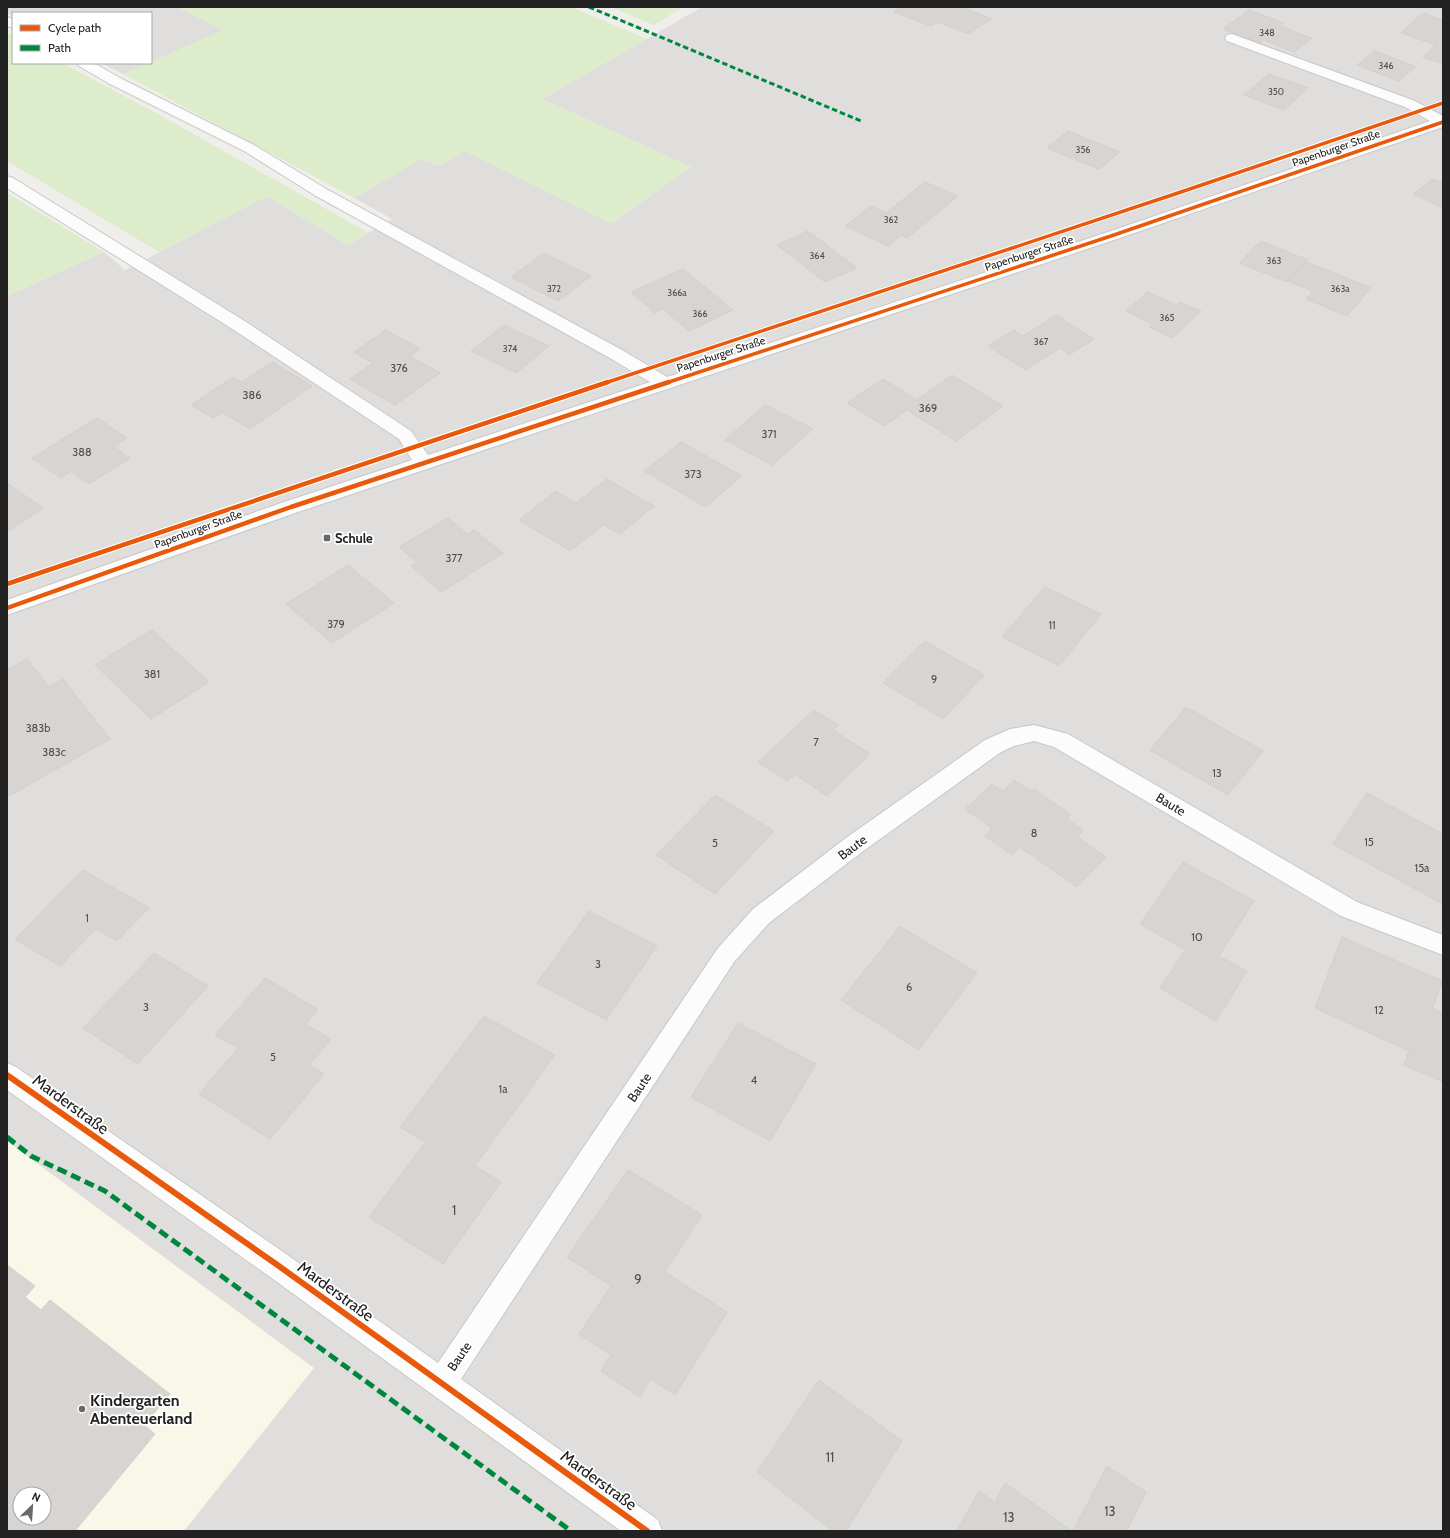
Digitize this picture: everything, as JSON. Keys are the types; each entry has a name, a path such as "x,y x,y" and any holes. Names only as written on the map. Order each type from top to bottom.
{"street":[{"path":"1232,38 1410,104 1442,122"},
{"path":"86,64 115,81 250,148 322,193 616,354 664,383"},
{"name":"Papenburger Straße","path":"7,608 291,507 1111,236 1442,122"},
{"path":"7,181 237,324 405,435 424,464"},
{"name":"Baute","path":"442,1382 726,955 742,936 761,916 854,845 993,746 1010,738 1034,733 1060,740 1349,909 1443,945"},
{"name":"Marderstraße","path":"7,1075 282,1268 647,1531"}],"shaded area":[{"path":"7,7 177,7 224,30 152,62 152,12 12,12 12,16 7,13"},
{"path":"702,7 1443,7 1443,1531 7,1531 7,296 104,252 125,270 267,196 348,245 392,219 354,198 421,159 439,166 465,151 611,223 691,167 542,99"},
{"path":"104,64 147,64 123,74"},
{"path":"7,1141 314,1368 184,1531 7,1531"}],"green space":[{"path":"177,7 571,7 647,39 542,99 691,167 610,223 465,151 439,166 421,159 354,198 123,74 146,64 152,64 152,61 223,30"},
{"path":"611,7 683,7 654,25"},
{"path":"7,33 12,36 12,64 64,64 167,119 369,233 348,245 267,196 159,252 7,161"},
{"path":"7,193 104,252 7,296"}],"building":[{"path":"901,7 963,7 991,19 968,34 938,22 931,26 894,12"},
{"path":"1249,10 1284,23 1280,26 1312,38 1294,52 1264,40 1260,43 1223,29"},
{"path":"1423,13 1443,20 1443,64 1423,57 1436,45 1401,33"},
{"path":"1375,51 1416,67 1398,81 1357,65"},
{"path":"1269,74 1308,88 1284,110 1244,95"},
{"path":"1068,131 1120,152 1099,169 1047,148"},
{"path":"1433,179 1443,183 1443,208 1413,194"},
{"path":"925,182 958,196 907,238 901,235 888,246 845,226 871,206 886,213"},
{"path":"808,231 857,268 825,282 777,245"},
{"path":"1261,241 1308,260 1287,282 1239,263"},
{"path":"544,253 591,276 558,301 511,277"},
{"path":"1306,262 1371,288 1347,316 1306,299 1313,291 1288,281"},
{"path":"683,269 733,310 689,331 663,309 655,313 631,292"},
{"path":"1148,292 1176,305 1180,302 1201,311 1172,338 1149,327 1152,324 1126,311"},
{"path":"1056,315 1094,339 1069,355 1060,348 1026,370 988,346 1014,330 1023,336"},
{"path":"504,325 549,346 516,373 471,351"},
{"path":"386,330 420,349 410,356 440,373 395,405 350,379 373,363 354,352"},
{"path":"272,362 312,386 250,429 222,412 213,418 191,405 233,377 242,382"},
{"path":"952,375 1003,406 956,441 907,410 884,426 847,403 883,379 917,400"},
{"path":"765,405 813,429 772,465 725,440"},
{"path":"97,418 127,438 114,447 130,458 89,484 71,471 61,478 32,458"},
{"path":"681,442 742,476 705,507 644,471"},
{"path":"607,479 654,506 620,534 603,525 570,551 519,520 556,491 576,503"},
{"path":"7,483 43,508 7,532"},
{"path":"448,518 467,534 474,530 503,553 441,592 411,566 417,562 399,547"},
{"path":"348,565 394,603 332,643 286,604"},
{"path":"1045,587 1101,614 1059,666 1002,637"},
{"path":"152,630 209,682 151,719 95,665"},
{"path":"925,641 984,675 943,719 883,683"},
{"path":"27,659 49,687 63,679 110,739 7,797 7,670"},
{"path":"1186,707 1263,751 1228,795 1150,750"},
{"path":"814,710 838,725 833,730 870,754 827,796 795,774 787,781 758,762"},
{"path":"1014,780 1032,791 1034,789 1071,815 1067,819 1083,830 1077,837 1106,857 1077,887 1020,847 1012,855 985,836 992,828 965,809 992,784 1003,791"},
{"path":"1367,793 1443,834 1443,904 1333,844"},
{"path":"715,795 774,831 715,894 656,855"},
{"path":"1183,862 1254,901 1219,956 1247,971 1216,1021 1160,988 1185,950 1140,924"},
{"path":"83,870 149,908 117,941 96,929 60,966 15,939"},
{"path":"589,911 657,946 606,1020 537,983"},
{"path":"900,926 977,973 919,1050 841,1000"},
{"path":"1342,937 1442,981 1433,1008 1443,1013 1443,1082 1404,1065 1409,1051 1315,1008"},
{"path":"154,953 208,986 138,1064 83,1028"},
{"path":"265,978 318,1010 306,1024 331,1039 309,1065 324,1074 270,1139 199,1094 238,1048 215,1035"},
{"path":"484,1016 555,1055 475,1166 501,1182 443,1264 369,1217 425,1142 400,1127"},
{"path":"738,1023 816,1064 770,1141 691,1097"},
{"path":"628,1170 702,1215 665,1272 727,1312 675,1395 651,1379 640,1397 601,1371 611,1355 579,1334 611,1286 567,1257"},
{"name":"Kindergarten Abenteuerland","path":"7,1265 35,1286 25,1297 41,1310 50,1300 170,1394 144,1425 155,1434 75,1531 7,1531"},
{"path":"819,1380 902,1441 846,1531 833,1531 757,1472"},
{"path":"1107,1466 1146,1492 1127,1531 1073,1531"},
{"path":"1005,1483 1072,1531 957,1531 979,1491 995,1502"}],"marked path":[{"path":"589,7 861,121"},
{"path":"7,1137 31,1156 105,1191 571,1531"}],"cycle path":[{"path":"7,584 159,532 414,449 643,370 1175,194 1443,103"},
{"path":"7,608 291,507 1111,236 1443,122"},
{"path":"7,1075 276,1264 647,1531"}],"place":[{"name":"Schule","path":"327,538"},
{"name":"Kindergarten Abenteuerland","path":"82,1409"}]}
